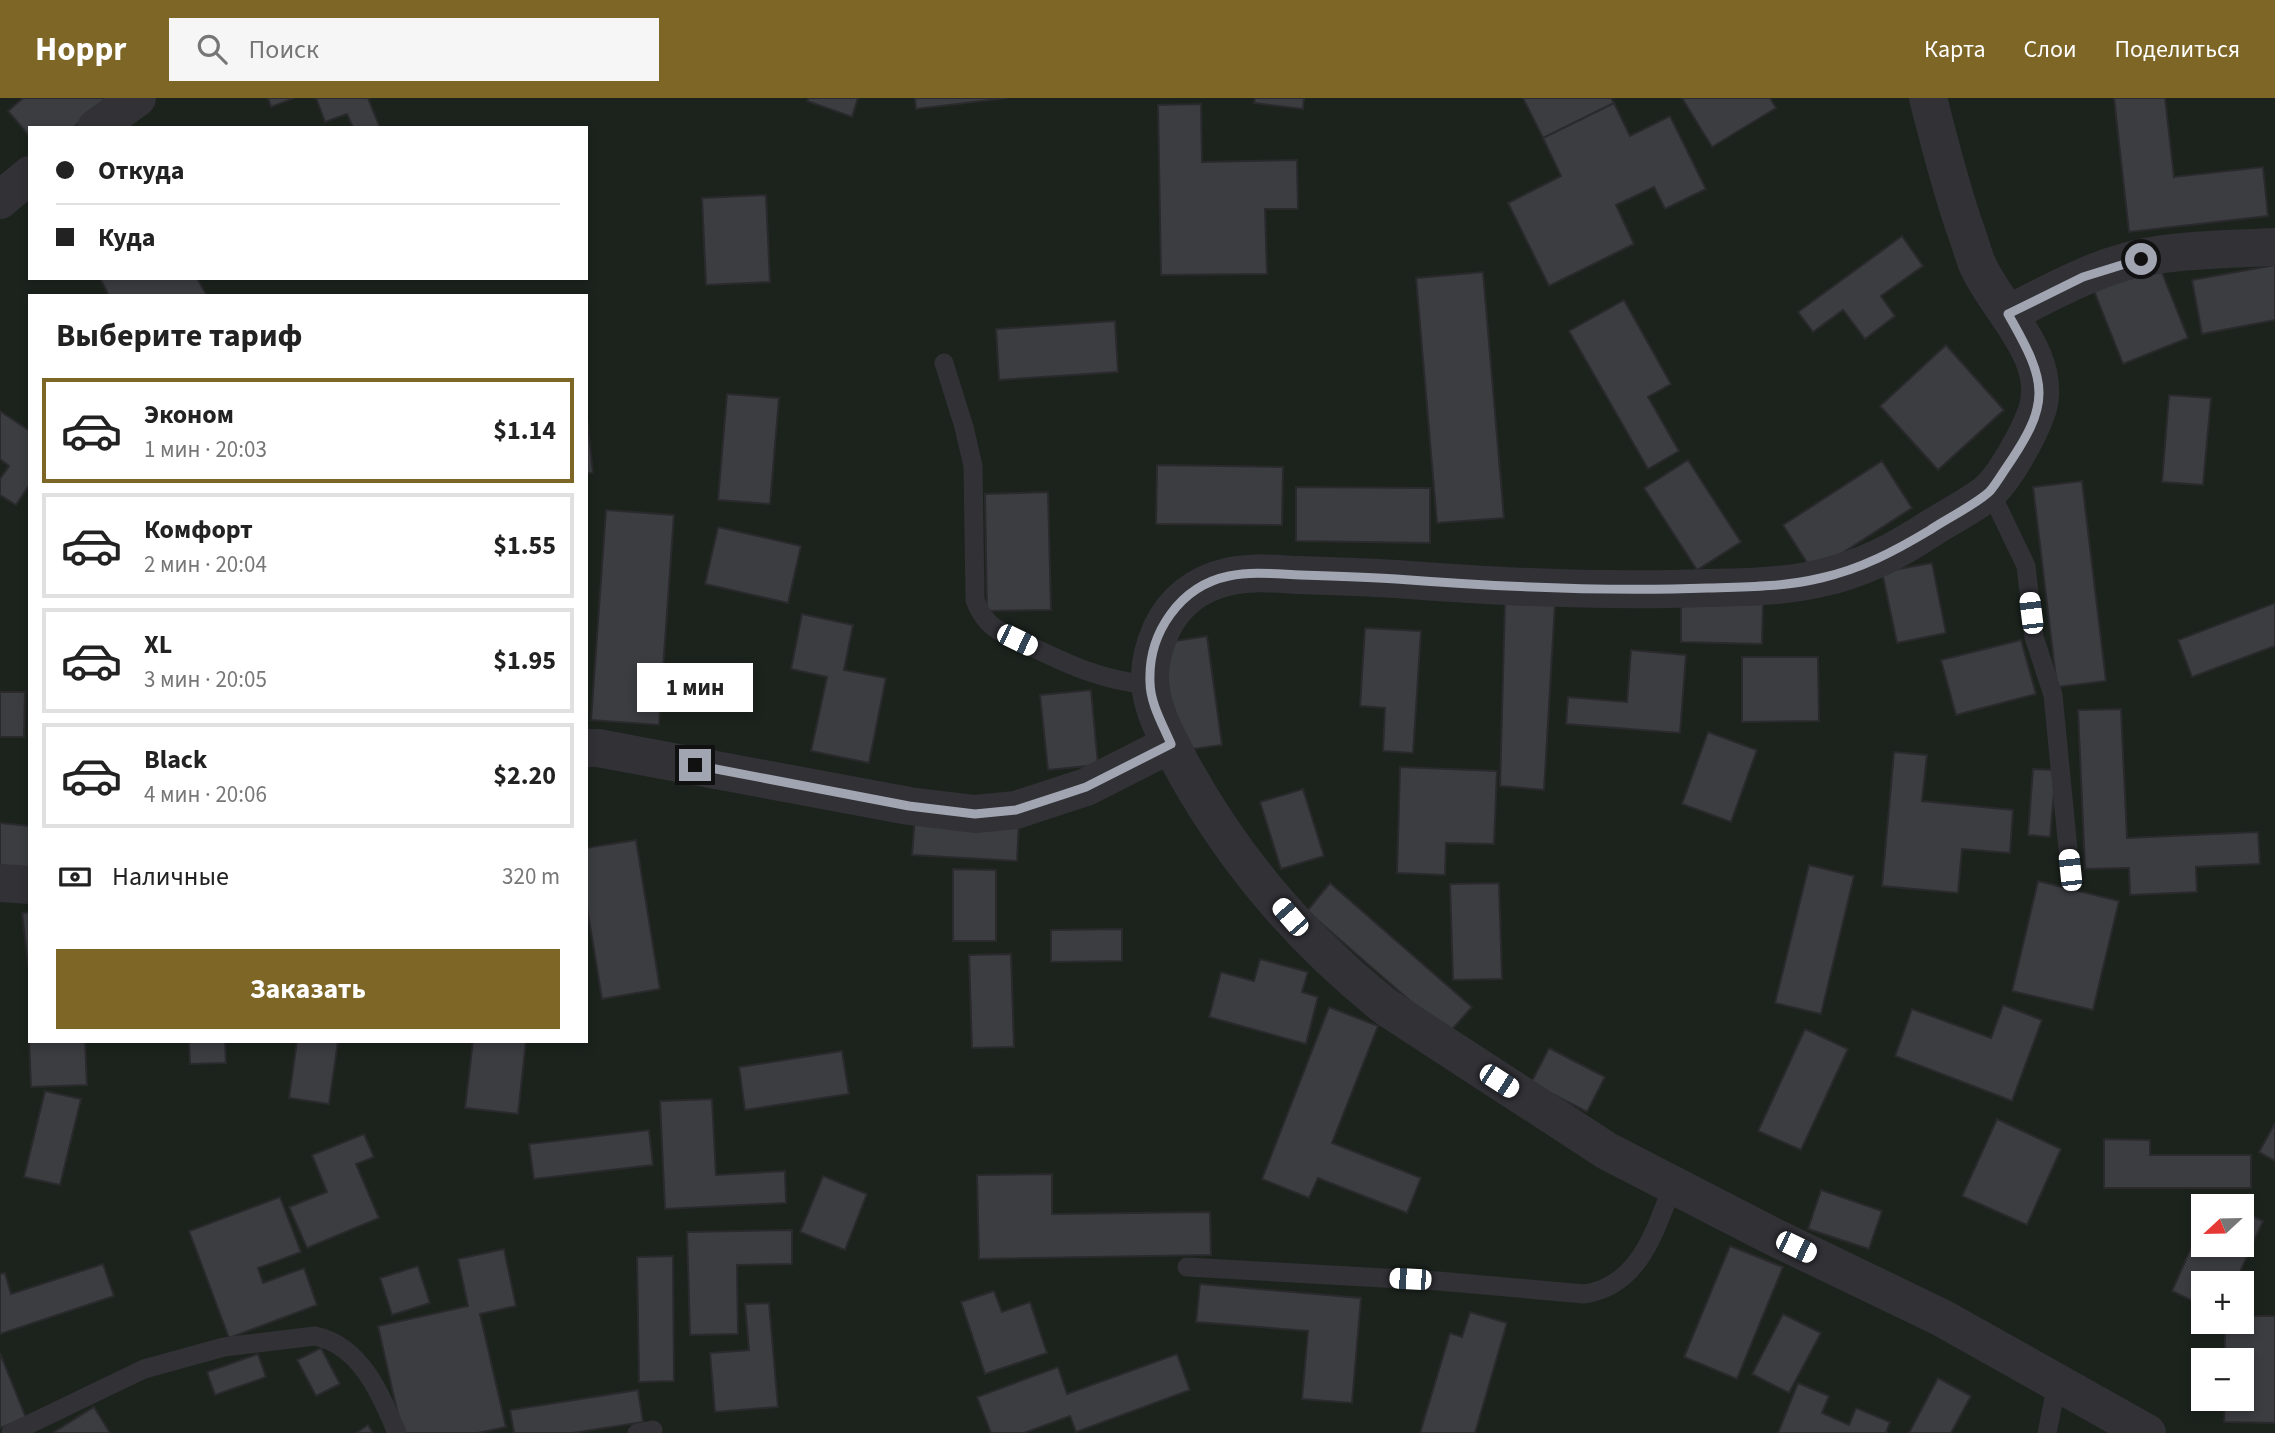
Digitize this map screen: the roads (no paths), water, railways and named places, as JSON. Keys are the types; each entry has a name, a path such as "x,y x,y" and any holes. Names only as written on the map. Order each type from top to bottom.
{"street":[{"path":"99,126 138,98"},
{"path":"1928,98 1950,186 1979,268 2031,354 2037,370 2040,396 2030,427 2015,456 1990,491 1896,551 1863,566 1786,586 1658,590 1493,586 1257,573 1228,576 1207,583 1189,594 1168,614 1151,661 1149,685 1171,744 1193,785 1252,873 1290,917 1361,987 1412,1025 1607,1150 1942,1318 2147,1433"},
{"path":"0,200 28,177"},
{"path":"2008,314 2083,277 2124,262 2157,255 2275,247"},
{"path":"588,748 909,806 975,814 1016,810 1086,787 1171,744"},
{"path":"0,883 28,885"}],"lane":[{"path":"944,363 964,426 972,466 975,600 981,614 997,630 1058,660 1096,676 1149,685"},
{"path":"1990,491 2026,566 2034,637 2053,695 2070,870"},
{"path":"1187,1266 1438,1281 1584,1294 1600,1292 1623,1279 1632,1269 1654,1234 1673,1185"},
{"path":"11,1433 144,1369 224,1347 315,1336 329,1339 351,1355 369,1376 384,1399 397,1433"},
{"path":"2047,1433 2057,1383"}]}
